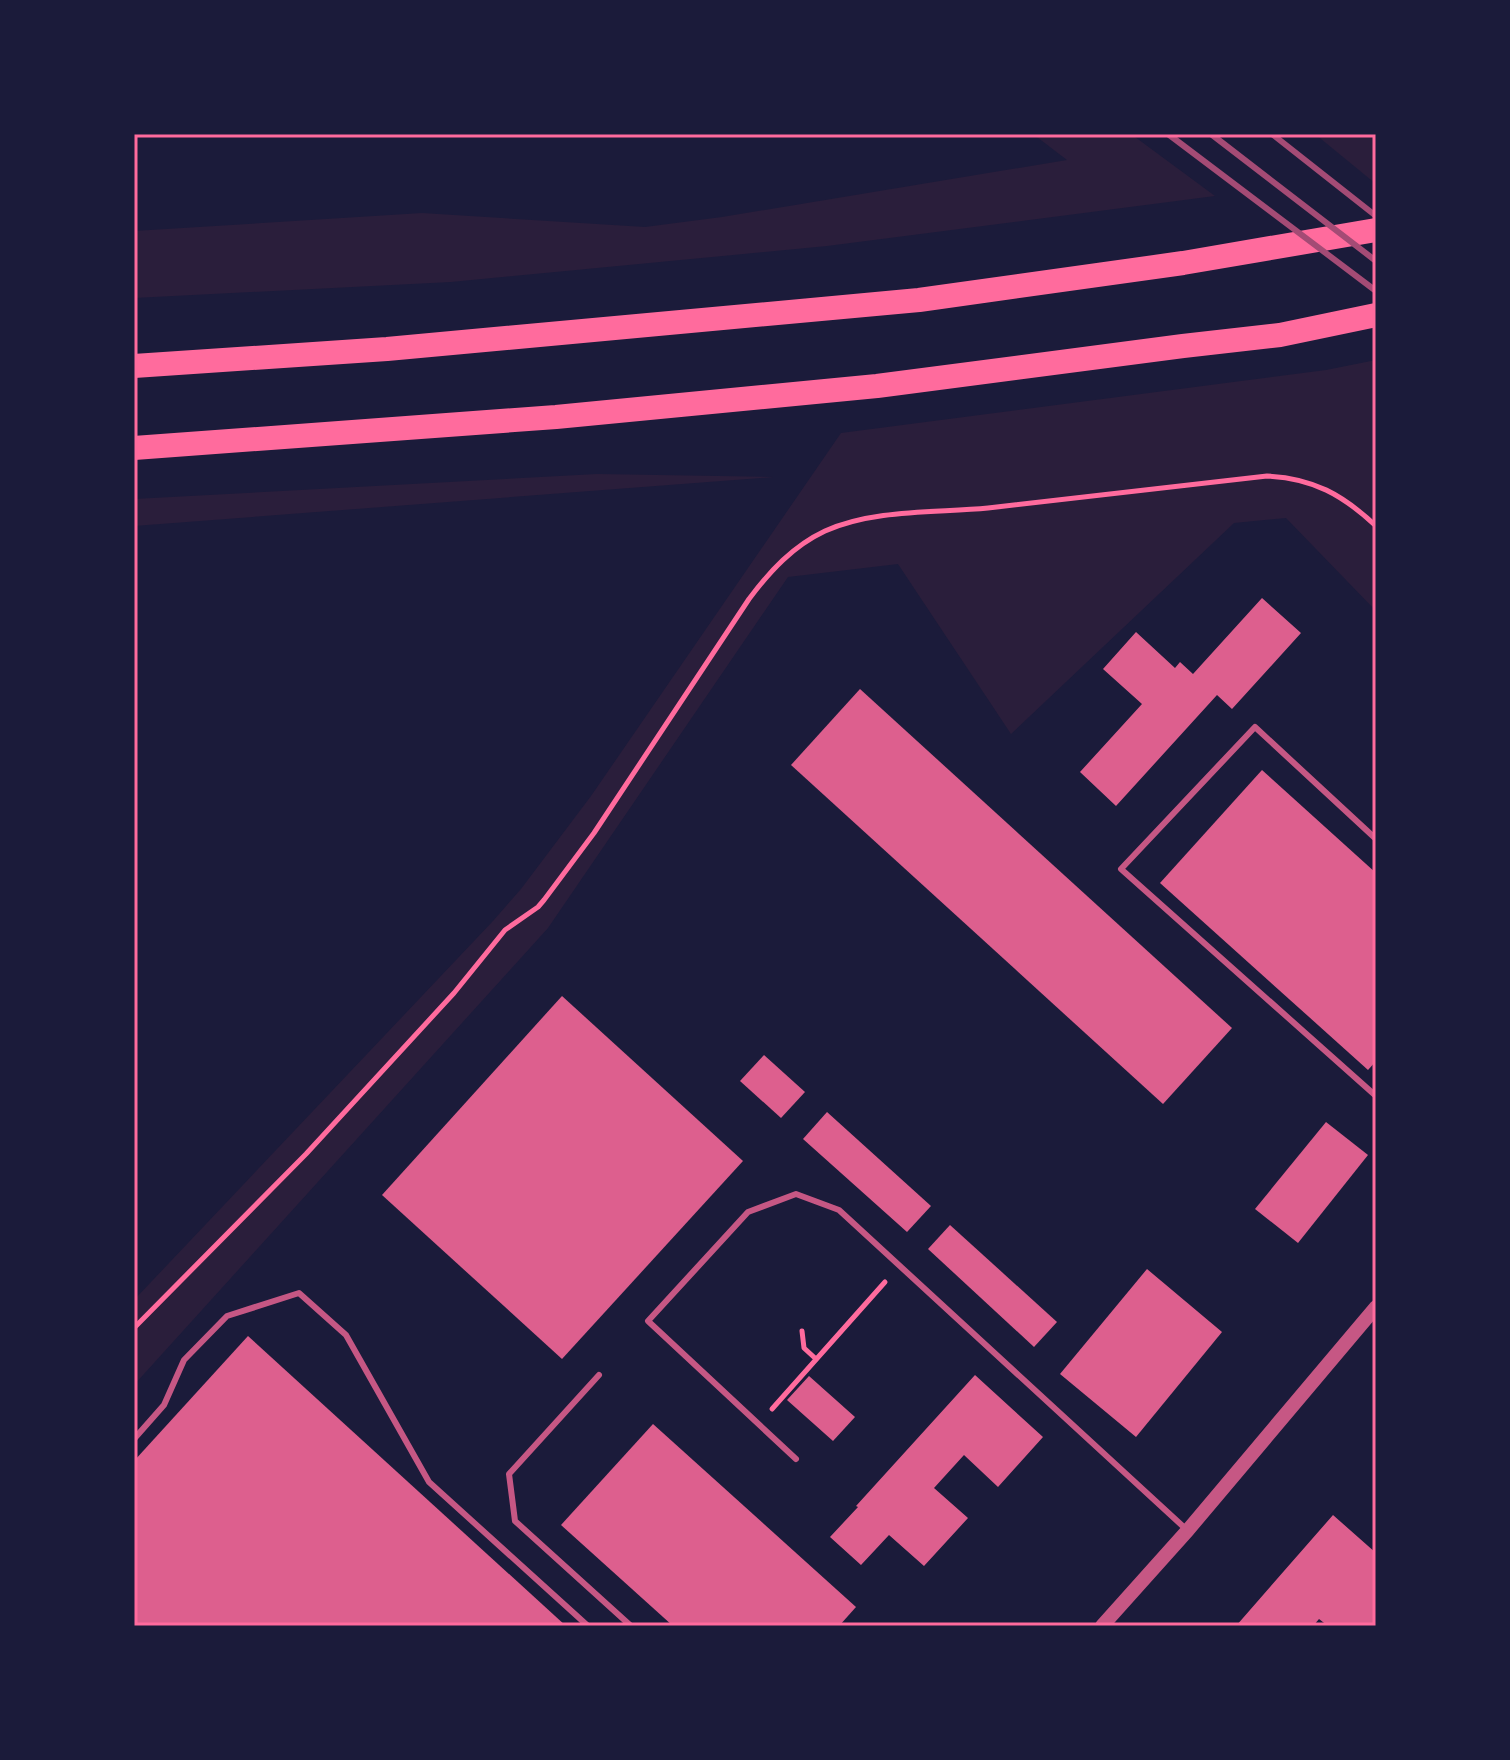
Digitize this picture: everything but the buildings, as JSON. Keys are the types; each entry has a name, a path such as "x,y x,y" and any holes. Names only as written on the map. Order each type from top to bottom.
{"highway":[{"path":"134,366 387,349 919,300 1183,263 1376,230"},
{"path":"134,448 556,417 862,388 1280,335 1376,315"}],"street":[{"path":"1102,1626 1188,1530 1376,1307"}],"lane":[{"path":"1376,839 1255,727 1121,869 1376,1096"},
{"path":"796,1459 648,1321 748,1212 796,1194 839,1210 1188,1530"},
{"path":"134,1439 164,1405 184,1360 227,1316 299,1293 346,1335 429,1482 588,1626"},
{"path":"599,1375 509,1474 515,1521 631,1626"}],"path":[{"path":"134,1328 306,1154 454,993 505,930 544,900 594,833 764,579 793,550 827,530 895,514 985,508 1267,476 1289,477 1319,486 1376,526"},
{"path":"758,1424 899,1266"},
{"path":"802,1331 804,1348 816,1359"}],"shaded area":[{"path":"1033,134 1131,134 1215,196 827,246 451,282 134,298 134,231 422,213 645,227 1067,160"},
{"path":"1315,134 1376,134 1376,184"},
{"path":"1376,360 1376,611 1286,518 1234,523 1011,734 898,564 788,577 548,928 134,1385 134,1300 521,889 591,796 841,433 1326,370"},
{"path":"597,474 774,477 134,526 134,499"}],"railway":[{"path":"1168,134 1376,291"},
{"path":"1211,134 1376,261"},
{"path":"1272,134 1376,216"}]}
